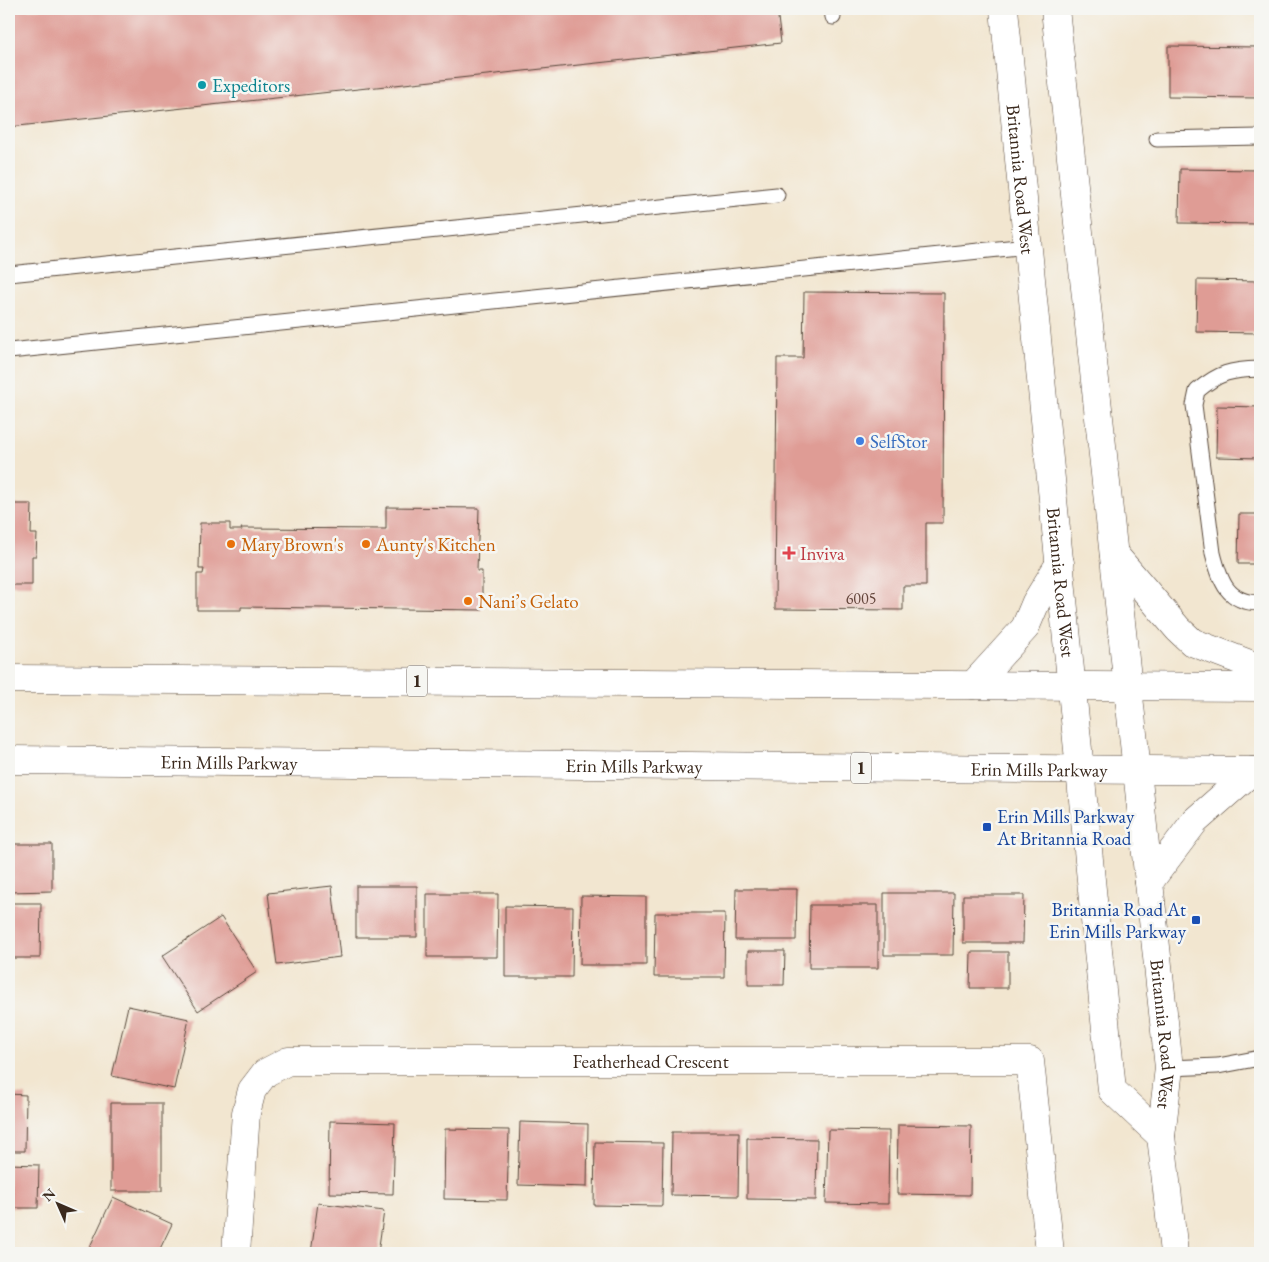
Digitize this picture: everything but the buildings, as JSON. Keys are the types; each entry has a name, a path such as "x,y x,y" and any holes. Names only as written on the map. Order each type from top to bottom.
{"main road":[{"name":"Britannia Road West","path":"1004,9 1112,1090 1161,1136"},
{"name":"Britannia Road West","path":"1055,9 1169,1068 1161,1136 1174,1253"},
{"path":"1114,554 1178,629 1192,642 1260,668"},
{"path":"973,685 1025,628 1036,602 1060,563"},
{"name":"1","path":"9,678 1260,687"},
{"name":"Erin Mills Parkway","path":"9,760 1256,771"},
{"path":"1149,882 1195,821 1256,771"},
{"name":"Featherhead Crescent","path":"236,1253 246,1113 252,1090 265,1073 288,1061 1030,1061 1050,1253"}],"lane":[{"path":"1157,139 1260,137"},
{"path":"9,274 778,195"},
{"path":"9,351 1028,246"},
{"path":"1260,370 1239,370 1214,377 1197,391 1194,405 1213,553 1219,577 1231,595 1251,603 1260,603"},
{"path":"1169,1068 1218,1066 1260,1058"}],"place":[{"name":"Expeditors","path":"202,85"},
{"name":"SelfStor","path":"860,441"},
{"name":"Mary Brown's","path":"231,544"},
{"name":"Aunty's Kitchen","path":"366,544"},
{"name":"Inviva","path":"789,553"},
{"name":"Nani’s Gelato","path":"468,601"},
{"name":"Erin Mills Parkway At Britannia Road","path":"987,827"},
{"name":"Britannia Road At Erin Mills Parkway","path":"1196,920"}]}
